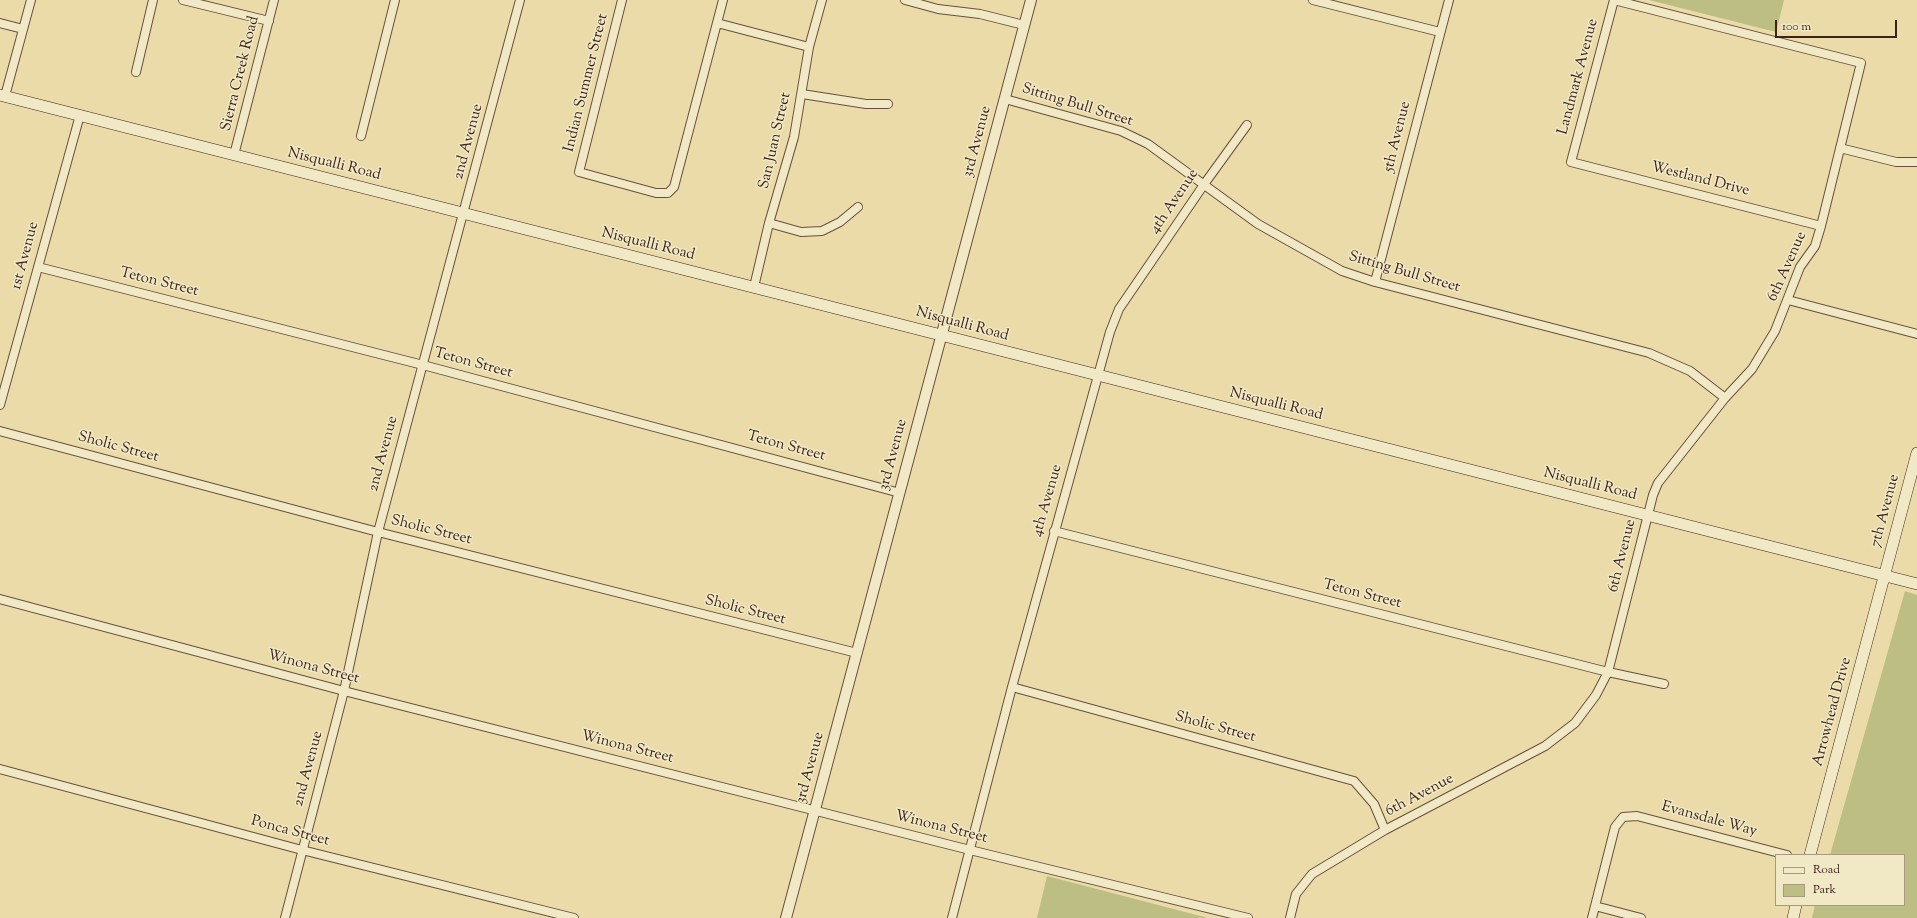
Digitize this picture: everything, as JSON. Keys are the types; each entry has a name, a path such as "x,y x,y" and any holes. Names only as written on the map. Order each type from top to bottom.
{"main road":[{"name":"Nisqualli Road","path":"2,96 1917,584"},
{"name":"7th Avenue","path":"1884,576 1917,453"},
{"name":"Arrowhead Drive","path":"1810,854 1884,576"},
{"path":"1793,918 1796,906"}],"street":[{"path":"2,96 23,29 30,0"},
{"path":"136,72 153,0"},
{"path":"183,0 269,21"},
{"name":"Sierra Creek Road","path":"234,155 274,0"},
{"path":"360,136 395,0"},
{"name":"2nd Avenue","path":"284,918 344,691 378,532 465,214 520,0"},
{"name":"Indian Summer Street","path":"622,0 579,172 656,192 668,193 674,187 717,23"},
{"path":"723,0 717,23 809,47"},
{"name":"San Juan Street","path":"754,288 769,223 794,137 809,47 822,0"},
{"path":"905,0 938,8 980,14 1024,25"},
{"name":"3rd Avenue","path":"786,918 1031,0"},
{"path":"1313,0 1440,32"},
{"name":"5th Avenue","path":"1375,282 1449,0"},
{"name":"6th Avenue","path":"1290,918 1296,894 1312,874 1385,830 1545,746 1575,723 1596,695 1608,672 1653,495 1658,483 1725,398 1752,369 1775,331 1800,267 1815,246 1861,63 1614,0"},
{"name":"Landmark Avenue","path":"1571,162 1614,0"},
{"path":"0,23 23,29"},
{"path":"802,94 866,104 888,104"},
{"name":"Sitting Bull Street","path":"1005,99 1121,131 1148,144 1205,183 1258,224 1342,271 1375,282 1649,353 1690,371 1725,398"},
{"name":"1st Avenue","path":"0,405 80,115"},
{"name":"4th Avenue","path":"952,918 1054,531 1110,332 1119,309 1205,183 1247,125"},
{"path":"1840,148 1896,162 1917,162"},
{"name":"Westland Drive","path":"1571,162 1821,226"},
{"path":"769,223 801,232 822,231 840,222 858,207"},
{"name":"Teton Street","path":"38,266 423,365 900,492"},
{"path":"1788,300 1917,334"},
{"name":"Sholic Street","path":"0,431 378,532 857,653"},
{"name":"Teton Street","path":"1054,531 1608,672 1664,684"},
{"name":"Winona Street","path":"0,599 344,691 970,850 1248,918"},
{"name":"Sholic Street","path":"1012,687 1354,781 1374,804 1385,830"},
{"name":"Ponca Street","path":"0,769 302,850 574,918"},
{"name":"Evansdale Way","path":"1595,906 1615,827 1623,817 1637,816 1783,854"},
{"path":"1592,918 1595,906 1641,918"}],"green space":[{"path":"1649,0 1784,0 1776,32"},
{"path":"1905,591 1917,595 1917,918 1812,918 1815,906 1905,906 1905,854 1830,854"},
{"path":"1047,876 1208,918 1037,918"}]}
